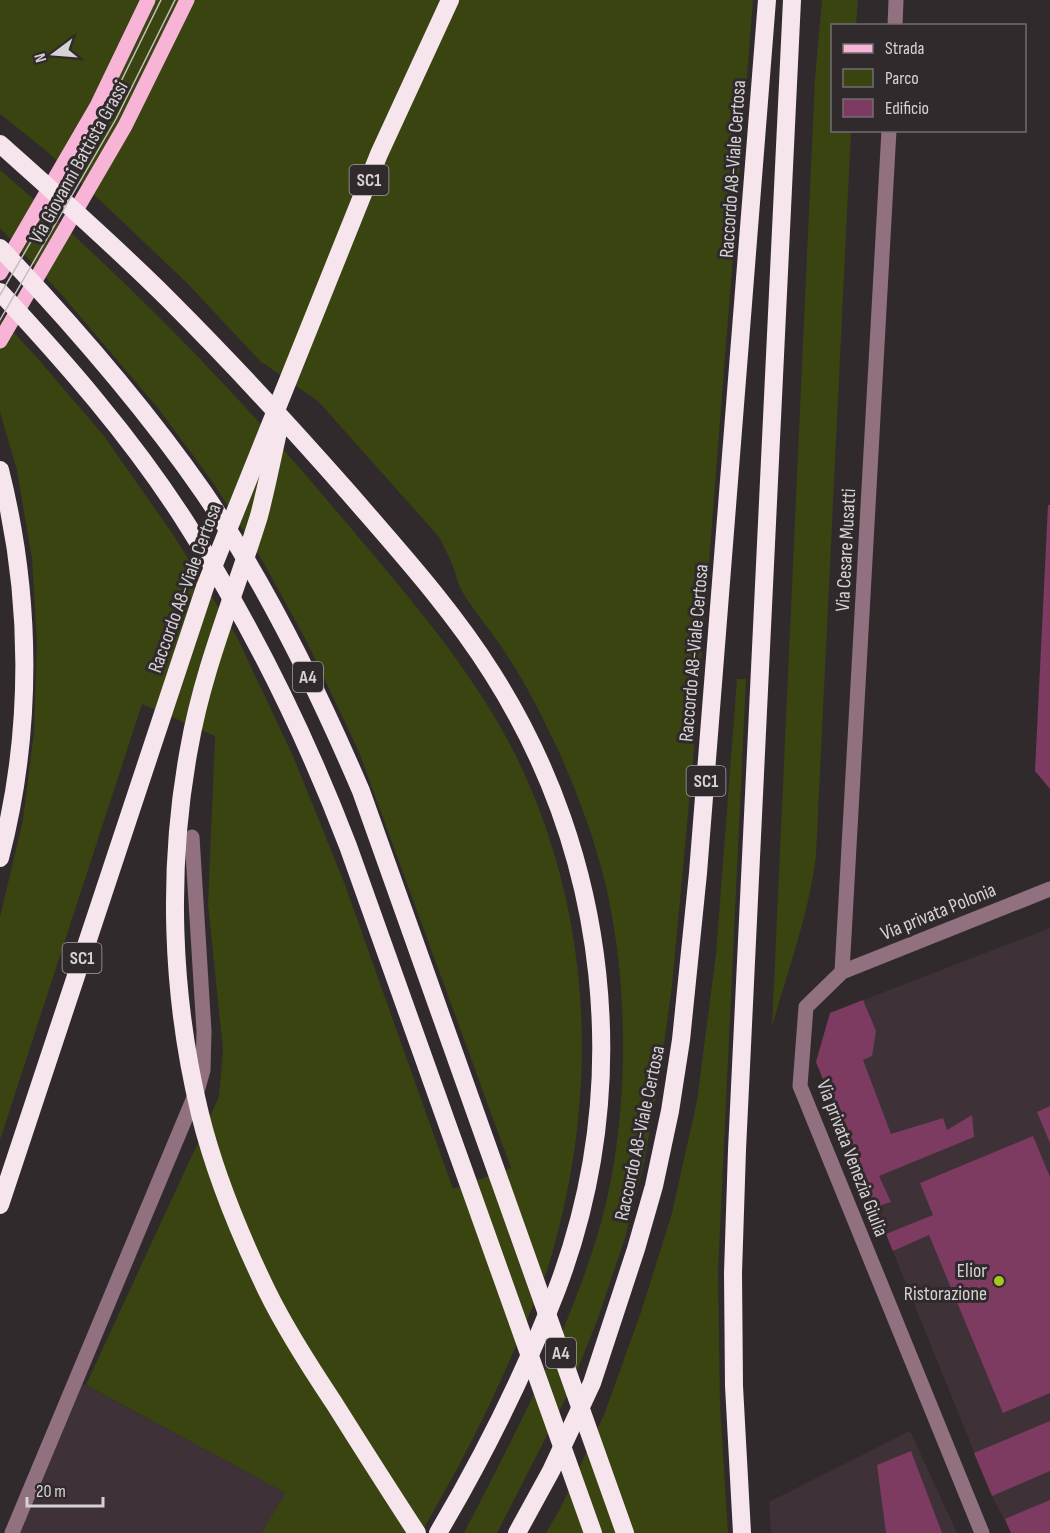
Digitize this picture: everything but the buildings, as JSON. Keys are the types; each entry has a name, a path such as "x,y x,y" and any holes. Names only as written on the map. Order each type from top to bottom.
{"highway":[{"name":"Raccordo A8-Viale Certosa","path":"0,1205 205,588 379,154 450,0"},
{"name":"Raccordo A8-Viale Certosa","path":"517,1533 551,1471 592,1383 654,1186 676,1076 698,873 767,0"},
{"path":"742,1533 734,1386 733,1262 792,0"},
{"path":"0,144 98,231 167,298 321,462 424,579 476,649 513,709 546,776 565,826 587,907 600,983 601,1048 597,1119 592,1156 584,1199 558,1287 516,1386 483,1453 438,1533"},
{"name":"A4","path":"0,248 92,348 166,441 217,514 276,614 337,735 361,791 625,1533"},
{"name":"A4","path":"0,292 110,417 182,517 213,566 269,665 310,750 344,836 593,1533"},
{"path":"294,363 259,514 203,682 189,748 179,810 175,858 177,962 182,1015 190,1066 204,1126 221,1181 263,1282 294,1342 417,1533"},
{"path":"0,470 15,539 22,587 24,645 24,701 17,778 0,858"}],"main road":[{"name":"Via Giovanni Battista Grassi","path":"0,273 97,106 148,0"},
{"name":"Via Giovanni Battista Grassi","path":"0,341 125,126 187,0"}],"street":[{"path":"895,24 896,0"},
{"name":"Via Cesare Musatti","path":"842,972 889,132"},
{"path":"12,1533 198,1088 203,1070 204,1031 192,837"},
{"name":"Via privata Polonia","path":"842,972 1050,889"},
{"name":"Via privata Venezia Giulia","path":"842,972 806,1007 800,1086 982,1533"}],"shaded area":[{"path":"1050,928 1050,1533 1011,1533 992,1496 816,1062 830,1013"},
{"path":"76,1380 287,1493 261,1533 12,1533"},
{"path":"910,1431 957,1533 771,1533 769,1502"}],"green space":[{"path":"0,0 753,0 696,728 672,986 659,1080 644,1163 625,1238 597,1321 567,1396 497,1533 464,1533 536,1389 569,1315 596,1240 615,1153 621,1107 623,1059 619,965 604,878 590,830 566,767 538,708 505,652 462,591 439,537 318,401 260,361 188,284 104,204 44,149 0,114"},
{"path":"822,0 858,0 856,24 831,24 831,132 851,132 816,855 803,920 772,1027 815,78"},
{"path":"0,170 92,252 222,382 304,473 414,604 458,661 498,722 515,754 541,815 561,877 574,941 581,1006 581,1071 576,1136 565,1200 547,1272 514,1351 477,1430 421,1533 261,1533 286,1493 86,1385 219,1097 223,1050 208,904 215,736 142,704 0,1140 0,917 23,820 34,732 37,642 32,559 17,470 0,412 0,318 104,436 172,533 237,637 293,756 345,885 453,1189 511,1168 359,752 306,640 262,560 214,484 158,408 61,294 0,228"},
{"path":"737,679 746,679 718,1271 720,1405 728,1533 546,1533 560,1509 604,1415 641,1312 672,1213 697,1101 716,954"}],"tram line":[{"path":"0,295 106,112 161,0"},
{"path":"0,320 116,119 175,0"}],"place":[{"name":"Elior Ristorazione","path":"999,1281"}]}
